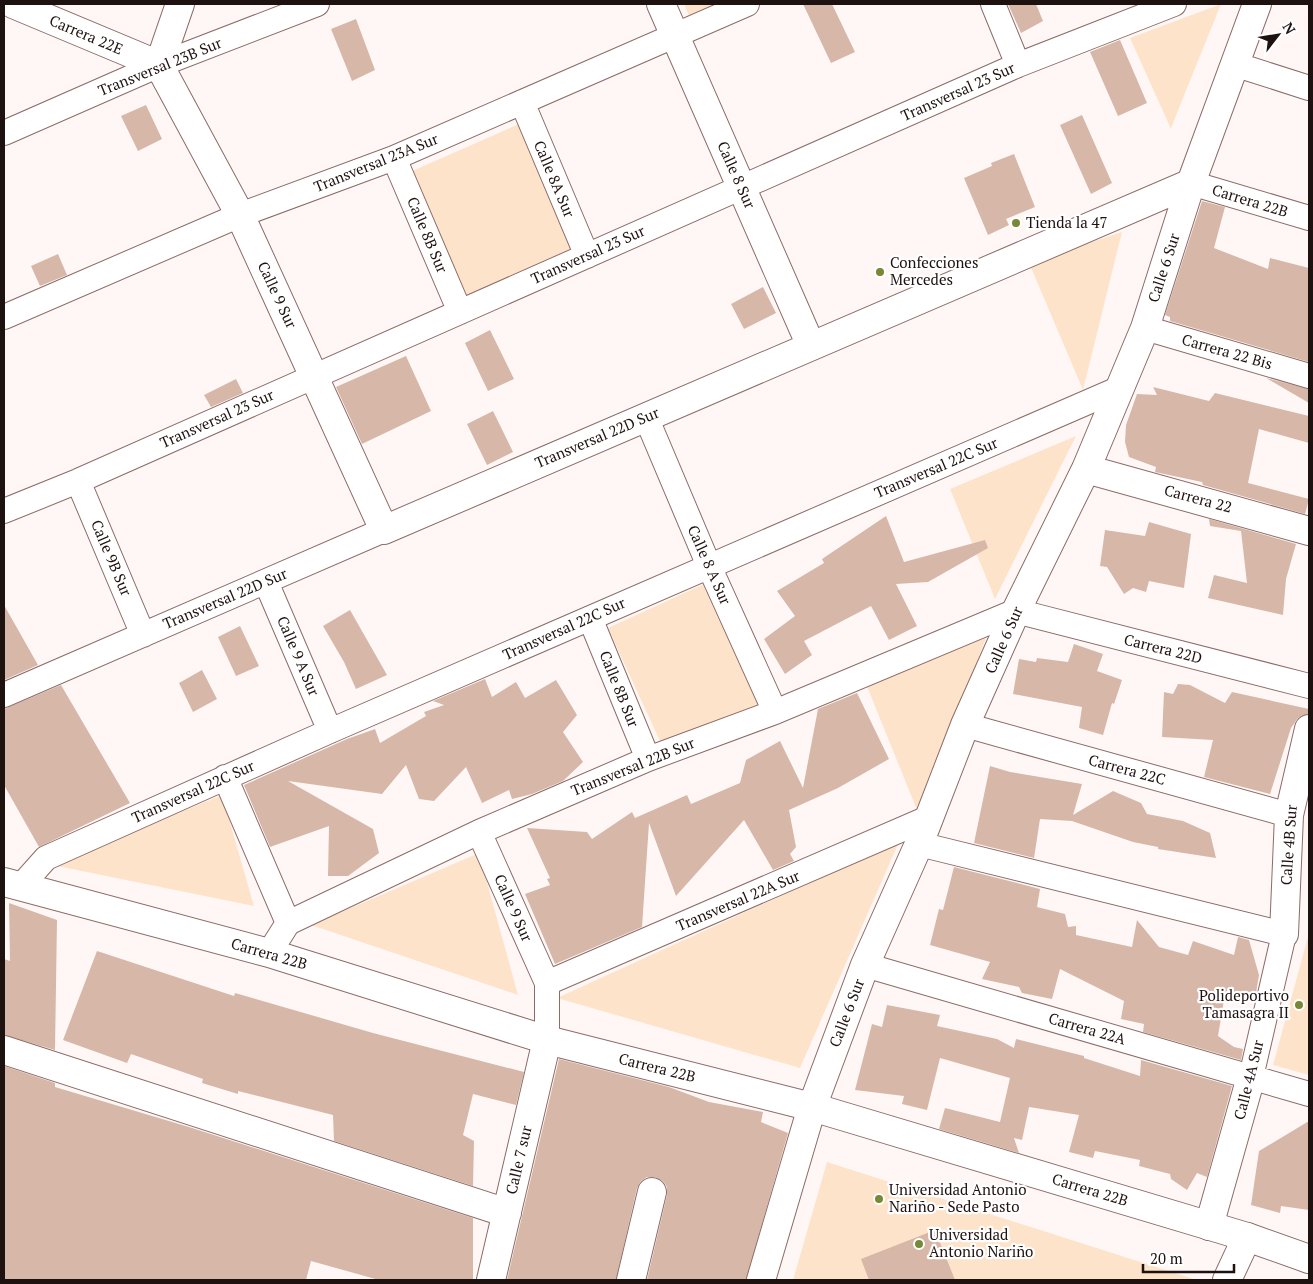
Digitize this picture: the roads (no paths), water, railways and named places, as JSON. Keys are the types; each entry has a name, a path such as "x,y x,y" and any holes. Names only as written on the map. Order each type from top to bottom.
{"street":[{"name":"Carrera 22E","path":"13,4 159,66"},
{"path":"159,66 180,4"},
{"name":"Transversal 23B Sur","path":"4,133 159,66 317,4"},
{"name":"Calle 8 Sur","path":"661,4 811,346"},
{"name":"Transversal 23A Sur","path":"4,317 240,215 394,158 747,4"},
{"path":"992,4 1018,65"},
{"name":"Transversal 23 Sur","path":"4,511 78,481 1018,65 1174,4"},
{"name":"Calle 6 Sur","path":"761,1280 812,1107 866,965 919,844 966,725 1016,611 1086,469 1145,328 1191,183 1257,4"},
{"path":"1234,64 1309,88"},
{"name":"Calle 9 Sur","path":"159,66 240,215 384,530"},
{"name":"Calle 8A Sur","path":"522,102 587,256"},
{"name":"Calle 8B Sur","path":"394,158 460,312"},
{"name":"Carrera 22B","path":"1191,183 1309,218"},
{"name":"Transversal 22D Sur","path":"4,695 1191,183"},
{"name":"Carrera 22 Bis","path":"1145,328 1309,376"},
{"name":"Transversal 22C Sur","path":"12,884 46,858 225,777 1118,389"},
{"name":"Calle 8 A Sur","path":"646,417 709,566 775,712"},
{"name":"Carrera 22","path":"1086,469 1309,531"},
{"name":"Calle 9B Sur","path":"78,481 143,635"},
{"name":"Calle 9 A Sur","path":"266,582 330,731"},
{"name":"Carrera 22D","path":"1016,611 1309,686"},
{"name":"Transversal 22B Sur","path":"288,923 479,832 648,759 775,712 1016,611"},
{"name":"Calle 8B Sur","path":"590,618 648,759"},
{"name":"Carrera 22C","path":"966,725 1289,814"},
{"name":"Calle 4B Sur","path":"1284,934 1289,814 1309,729"},
{"path":"225,777 288,923 269,953"},
{"name":"Transversal 22A Sur","path":"547,983 928,818"},
{"name":"Calle 9 Sur","path":"479,832 547,983"},
{"path":"919,844 1284,934"},
{"name":"Carrera 22B","path":"12,884 269,953 546,1040 812,1107 1247,1236 1309,1259"},
{"name":"Calle 4A Sur","path":"1209,1226 1251,1077 1284,934"},
{"name":"Carrera 22A","path":"866,965 1309,1094"},
{"path":"546,1040 547,983"},
{"name":"Calle 7 sur","path":"491,1280 546,1040"},
{"path":"4,1050 507,1213"},
{"path":"631,1280 652,1192"},
{"path":"1227,1280 1247,1236"}],"place":[{"name":"Tienda la 47","path":"1016,223"},
{"name":"Confecciones Mercedes","path":"880,272"},
{"name":"Polideportivo Tamasagra II","path":"1299,1005"},
{"name":"Universidad Antonio Nariño - Sede Pasto","path":"879,1199"},
{"name":"Universidad Antonio Nariño","path":"919,1244"}]}
